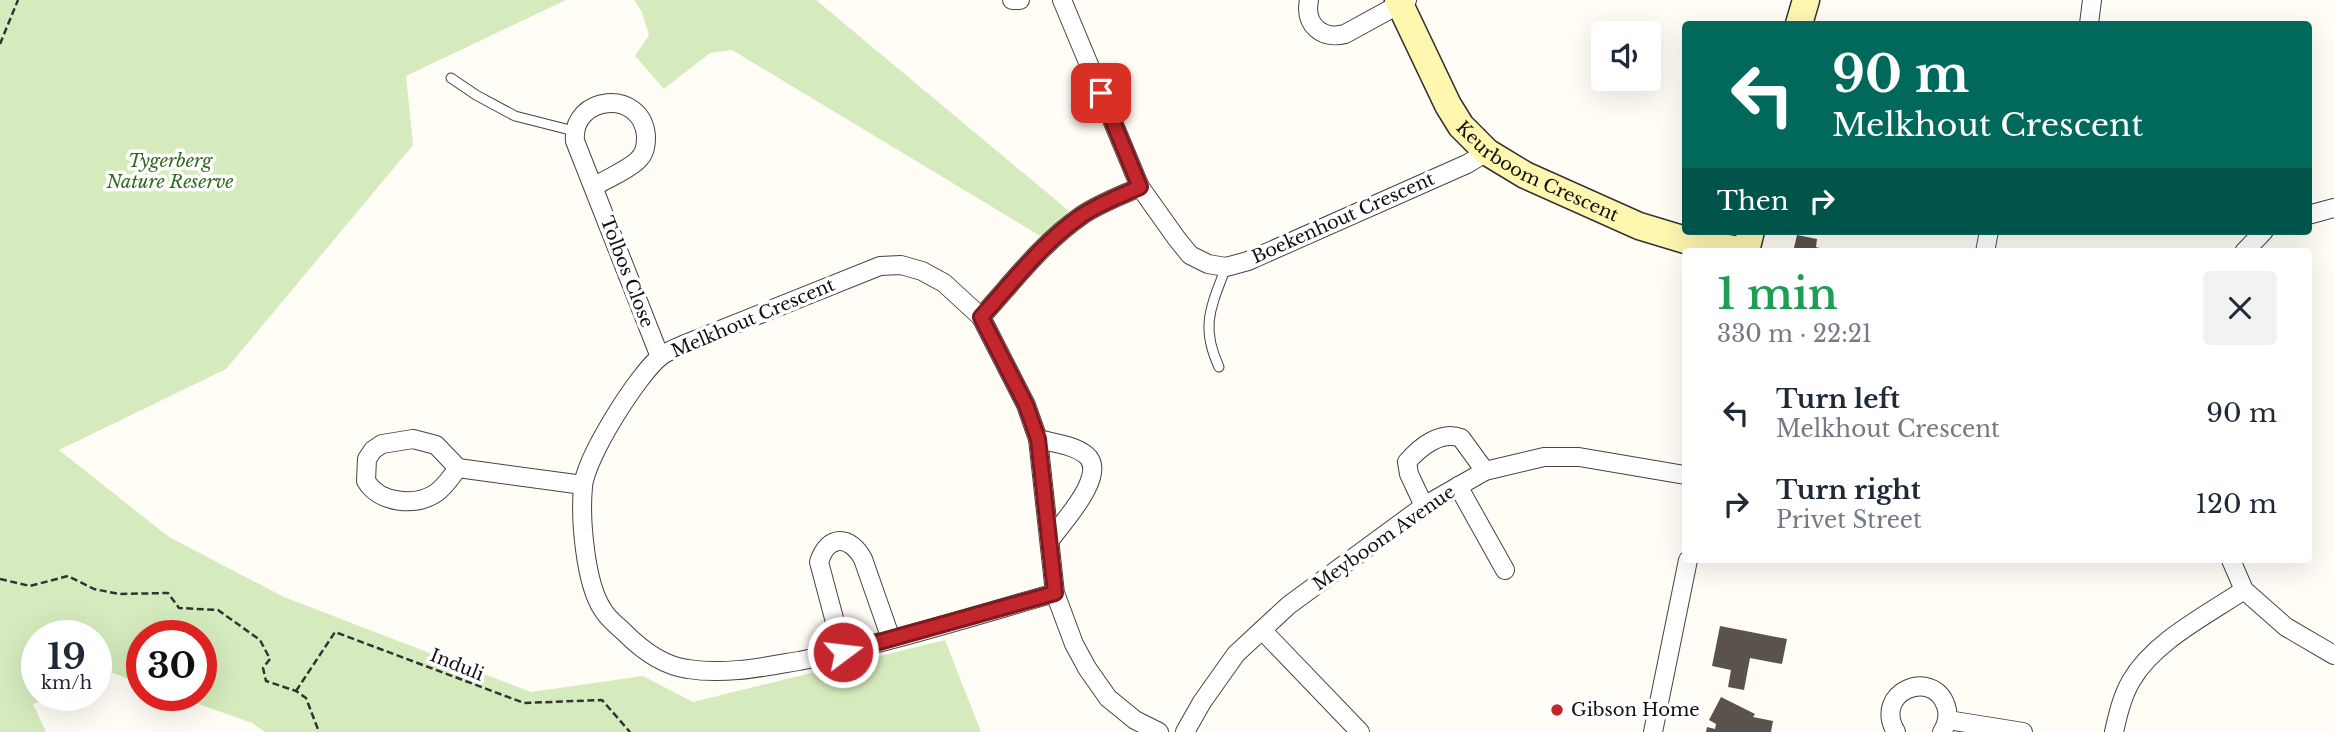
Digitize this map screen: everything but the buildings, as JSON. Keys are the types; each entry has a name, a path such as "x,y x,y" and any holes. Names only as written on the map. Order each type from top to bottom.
{"street":[{"path":"1012,0 1020,0"},
{"path":"1062,0 1140,187 1190,255 1208,264 1226,267"},
{"name":"Keurboom Crescent","path":"1310,0 1307,9 1315,29 1335,37 1402,1 1448,105 1461,127 1487,152 1525,175 1639,226 1692,242 1748,245"},
{"path":"1800,21 1806,0"},
{"path":"2089,21 2092,0"},
{"path":"574,131 579,116 598,106 618,103 630,107 639,116 645,130 646,144 643,154 636,162 595,186"},
{"name":"Tolbos Close","path":"574,131 575,141 595,186 660,357"},
{"name":"Boekenhout Crescent","path":"1226,267 1260,256 1466,164 1487,152"},
{"path":"981,317 1048,242 1064,228 1084,214 1140,187"},
{"path":"2312,214 2334,208"},
{"path":"2248,248 2260,235"},
{"name":"Melkhout Crescent","path":"1055,593 843,652 772,666 715,671 685,669 657,658 635,643 603,611 591,586 585,557 583,485 608,428 632,389 660,357 685,344 880,266 901,265 922,271 944,283 981,317 1026,405 1038,439 1055,593 1080,656 1108,698 1135,720 1159,732"},
{"path":"1424,506 1409,474 1407,462 1434,440 1446,435 1461,438 1485,471"},
{"path":"458,468 439,492 428,498 387,499 378,496 366,481 367,459 373,450 396,440 413,439 436,445 458,468 583,485"},
{"path":"1038,439 1085,454 1092,461 1094,471 1086,491 1050,540"},
{"name":"Meyboom Avenue","path":"1185,732 1216,680 1236,654 1289,604 1424,506 1485,471 1544,457 1579,457 1682,474"},
{"path":"1458,486 1505,570"},
{"path":"843,652 820,562 822,552 829,544 839,541 850,542 863,559 891,639"},
{"path":"1653,732 1687,563"},
{"path":"2232,563 2244,590 2286,627 2334,655"},
{"path":"2114,732 2123,697 2135,673 2146,660 2244,590"},
{"path":"1262,630 1360,732"},
{"path":"1896,732 1891,722 1893,702 1898,695 1914,686 1923,686 1939,694 1945,702 1945,726 2023,732"}],"lane":[{"path":"451,78 515,116 574,131"},
{"path":"1219,367 1210,349 1208,327 1214,299 1226,267"}],"path":[{"path":"0,44 18,0"},
{"path":"0,579 30,586 68,576 94,589 119,594 168,593 179,608 218,610 260,640 270,659 263,668 265,681 296,691 306,698 318,732"},
{"name":"Induli","path":"296,691 335,632 524,703 602,700 629,732"}],"green space":[{"name":"Tygerberg Nature Reserve","path":"0,0 566,0 406,76 413,145 226,369 59,450 169,537 284,597 531,692 643,676 693,702 945,640 981,732 265,732 252,723 217,711 217,620 126,620 126,678 112,673 112,620 21,620 21,711 36,711 46,732 0,732"},
{"path":"634,0 816,0 1069,211 1042,237 732,50 710,53 664,89 635,56 649,35 642,12"}],"place":[{"name":"Gibson Home","path":"1557,710"}],"route":[{"path":"843,652 1055,593 1038,439 1026,405 981,317 1048,242 1064,228 1084,214 1140,187 1101,93"}]}
